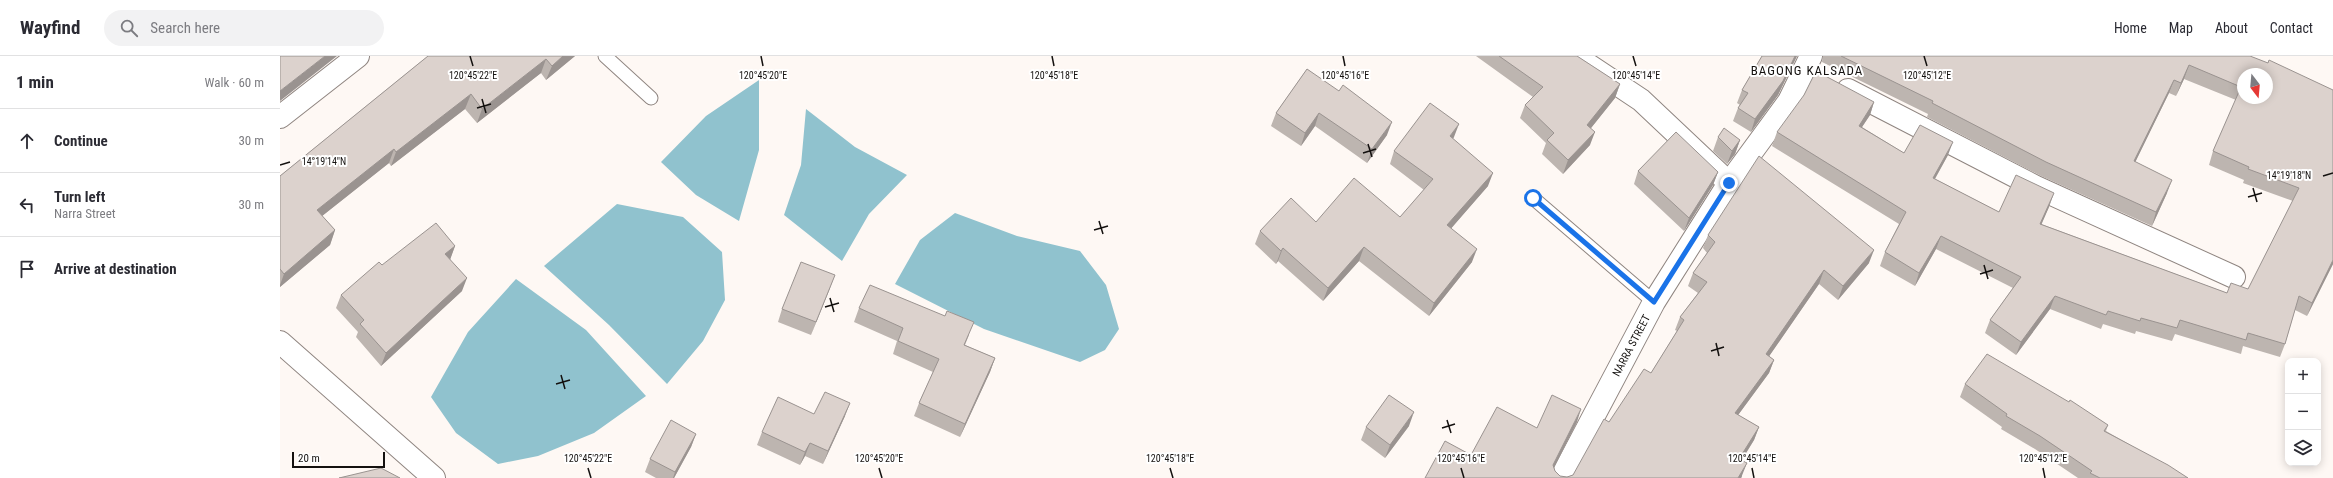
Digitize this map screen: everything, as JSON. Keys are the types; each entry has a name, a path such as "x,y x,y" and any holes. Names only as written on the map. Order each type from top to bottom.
{"street":[{"path":"280,117 358,56"},
{"path":"1576,56 1641,100 1729,183"},
{"path":"1816,69 2036,187 2234,277"},
{"name":"NARRA STREET","path":"1560,478 1654,302 1729,183 1789,101 1816,69"},
{"path":"280,342 434,478"}],"lane":[{"path":"606,56 651,98"},
{"path":"1533,198 1654,302"}],"water":[{"path":"759,80 759,150 739,221 696,195 661,162 706,116"},
{"path":"806,109 855,147 907,175 869,214 842,261 784,215 801,165"},
{"path":"617,204 683,217 722,252 725,300 703,341 667,384 609,325 544,266"},
{"path":"955,213 1017,236 1080,251 1106,285 1119,329 1105,350 1080,362 984,329 895,284 920,240"},
{"path":"516,279 586,330 646,396 594,433 538,456 498,464 456,433 431,397 468,332"}],"building":[{"path":"280,56 325,56 280,91"},
{"path":"428,56 563,56 552,66 546,59 482,109 471,94 396,152 394,149 317,210 335,230 284,274 280,269 280,176"},
{"path":"1499,56 1577,56 1620,84 1587,125 1595,132 1568,160 1547,140 1554,133 1525,105 1543,87"},
{"path":"1762,56 1795,56 1783,81 1755,119 1738,108 1748,93 1742,90"},
{"path":"1841,56 2250,56 2268,63 2269,60 2333,90 2333,260 2312,303 2299,296 2285,344 2248,333 2246,340 2180,320 2177,328 2141,318 2140,321 2108,311 2106,315 2055,296 2021,342 1990,320 2021,277 1941,236 1919,273 1885,252 1906,212 1777,132 1804,95 1816,71 1874,102 1859,126 1904,153 1920,125 1953,142 1933,178 1999,212 2016,175 2054,193 2040,224 2227,293 2231,283 2248,289 2299,188 2248,169 2249,167 2213,151 2237,96 2237,104 2273,104 2273,68 2237,68 2237,85 2189,65 2181,83 2174,80 2134,161 2172,180 2156,212 2046,162 1932,103 1933,101"},
{"path":"1307,69 1339,91 1343,85 1392,122 1372,149 1319,113 1305,133 1276,113"},
{"path":"1430,103 1459,124 1450,136 1493,173 1447,225 1477,249 1434,303 1364,247 1328,288 1283,248 1281,251 1260,231 1291,198 1316,222 1354,178 1400,217 1433,179 1394,151"},
{"path":"1724,128 1740,140 1732,151 1718,137"},
{"path":"1676,132 1718,172 1689,218 1638,171"},
{"path":"1759,156 1874,250 1843,286 1824,270 1766,354 1774,360 1735,413 1759,427 1739,459 1747,463 1738,478 1425,478 1445,441 1471,455 1497,407 1537,428 1552,395 1581,409 1553,465 1555,471 1560,476 1567,477 1573,475 1604,419 1609,422 1644,369 1651,373 1684,320 1680,317 1707,282 1693,273 1715,242 1708,235"},
{"path":"436,223 455,246 445,254 467,278 386,353 360,324 364,320 341,295 379,262 382,265"},
{"path":"801,262 835,275 816,322 782,309"},
{"path":"870,285 945,316 947,311 974,322 964,345 995,358 965,424 919,403 939,359 898,341 903,328 859,308"},
{"path":"1987,354 2069,402 2070,400 2108,425 2104,431 2168,465 2188,478 2100,478 2090,473 2092,471 2040,436 2006,416 2007,414 1965,384"},
{"path":"825,392 850,403 828,451 810,443 805,452 762,432 778,397 814,414"},
{"path":"1389,395 1414,412 1390,445 1366,427"},
{"path":"671,420 696,434 675,472 650,459"},
{"path":"381,468 400,478 339,478"}],"district":[{"name":"BAGONG KALSADA","path":"1807,70"}],"route":[{"path":"1533,198 1654,302 1729,183"}]}
